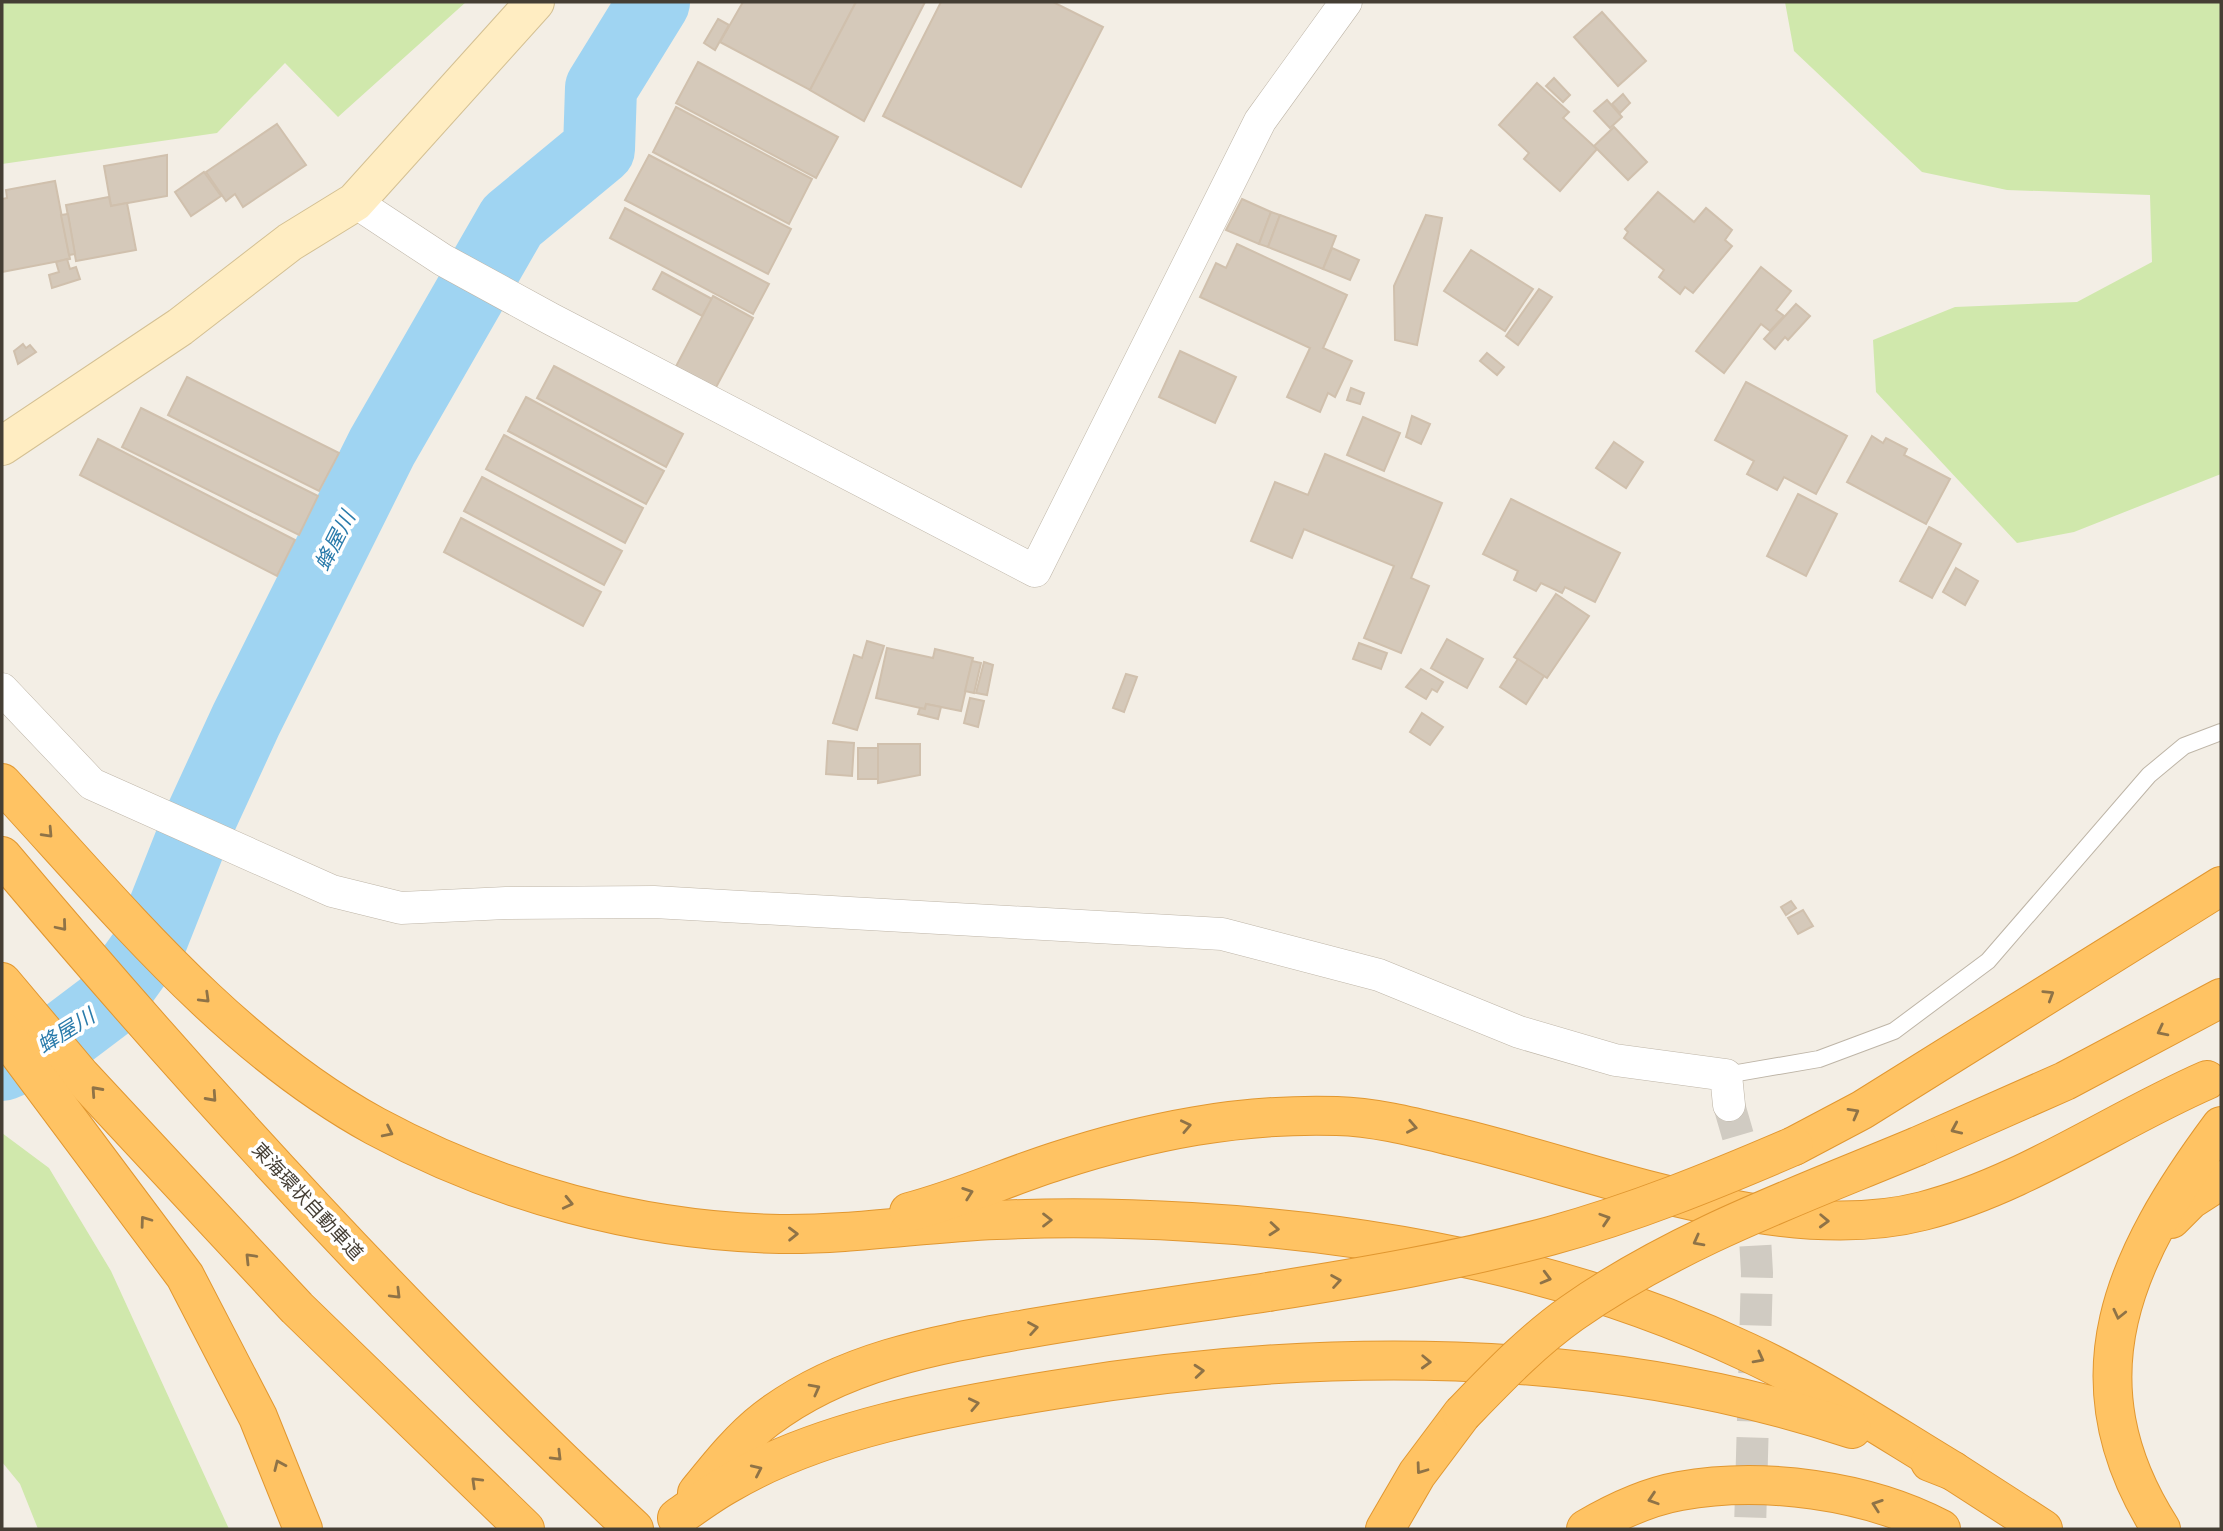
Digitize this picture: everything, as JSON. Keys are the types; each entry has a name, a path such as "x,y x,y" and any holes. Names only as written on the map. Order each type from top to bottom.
{"highway":[{"path":"2,783 188,981 258,1047 305,1083 375,1126 503,1183 556,1201 657,1221 779,1234 832,1233 994,1220 1188,1221 1373,1242 1496,1265 1577,1286 1665,1317 1749,1353 1841,1402 2043,1529"},
{"name":"東海環状自動車道","path":"2,856 125,1002 348,1246 634,1529"},
{"path":"672,1523 725,1458 765,1419 812,1390 866,1365 951,1342 1449,1261 1551,1236 1710,1182 1794,1146 1885,1095 2221,886"},
{"path":"2,982 117,1115 297,1308 525,1529"},
{"path":"1385,1529 1417,1474 1462,1414 1532,1345 1572,1313 1638,1272 1722,1228 2065,1081 2221,998"},
{"path":"2,1031 185,1276 258,1417 303,1529"},
{"path":"832,1233 924,1208 1121,1141 1195,1124 1266,1117 1341,1116 1411,1126 1704,1202 1772,1216 1823,1222 1873,1220 1923,1211 1979,1193 2155,1102 2207,1080"},
{"path":"2161,1529 2133,1477 2120,1435 2110,1387 2115,1332 2138,1260 2163,1211 2221,1126"},
{"path":"2138,1260 2165,1225 2190,1200 2221,1180"},
{"path":"672,1523 729,1483 785,1457 912,1418 992,1400 1098,1382 1306,1363 1413,1361 1537,1366 1708,1390 1781,1405 1859,1431 1953,1471"},
{"path":"1586,1529 1619,1510 1679,1491 1742,1485 1802,1487 1867,1502 1941,1529"}],"street":[{"path":"2,446 180,327 290,242 355,202 535,2"},
{"path":"355,202 443,260 551,319 1035,570 1260,121 1346,2"},
{"path":"2,689 92,783 332,891 401,908 506,903 654,902 1222,934 1379,975 1519,1032 1727,1090"}],"lane":[{"path":"1727,1090 1894,1031 1988,961 2149,775 2184,746 2221,732"}],"green space":[{"path":"2,2 466,2 338,117 285,63 217,133 2,164"},
{"path":"1785,2 2221,2 2221,474 2074,532 2017,543 1876,392 1873,340 1955,307 2077,302 2152,262 2150,195 2007,190 1922,172 1794,51"},
{"path":"2,1133 49,1168 111,1271 229,1529 38,1529 20,1484 2,1462"}],"building":[{"path":"743,2 856,2 810,90 720,42"},
{"path":"856,2 925,2 864,121 810,90"},
{"path":"941,2 1053,2 1103,27 1021,187 883,116"},
{"path":"1602,12 1646,61 1618,86 1574,37"},
{"path":"718,19 729,25 715,50 704,43"},
{"path":"698,62 838,137 816,178 676,103"},
{"path":"1554,78 1570,95 1563,102 1546,86"},
{"path":"1537,83 1569,112 1563,118 1597,149 1560,191 1524,159 1529,153 1499,125"},
{"path":"1623,94 1630,103 1620,113 1612,104"},
{"path":"1607,100 1622,117 1610,128 1594,111"},
{"path":"676,107 812,179 789,224 653,152"},
{"path":"277,124 306,165 243,207 235,194 226,201 206,172"},
{"path":"1614,127 1647,162 1628,180 1594,146"},
{"path":"167,155 167,196 111,206 104,166"},
{"path":"649,155 791,229 768,274 625,200"},
{"path":"204,172 221,196 191,216 175,192"},
{"path":"55,181 70,259 2,272 2,199 7,198 6,190"},
{"path":"1658,192 1694,222 1706,208 1732,230 1725,240 1732,246 1693,293 1685,287 1680,294 1659,277 1664,270 1624,238 1628,232 1625,229"},
{"path":"109,197 111,206 127,203 136,250 76,261 66,205"},
{"path":"1242,199 1271,212 1259,244 1226,230"},
{"path":"625,208 769,284 753,314 610,238"},
{"path":"1271,212 1280,215 1268,247 1259,244"},
{"path":"68,214 75,254 69,255 61,215"},
{"path":"1280,215 1336,236 1323,269 1268,247"},
{"path":"1426,215 1442,218 1417,345 1395,340 1394,286"},
{"path":"1237,244 1347,295 1323,348 1352,361 1335,397 1328,393 1320,412 1287,397 1310,348 1200,297 1216,263 1226,268"},
{"path":"1332,248 1359,260 1350,280 1323,269"},
{"path":"1471,250 1533,289 1505,331 1444,291"},
{"path":"67,259 70,269 76,267 80,279 52,288 49,275 59,272 56,262"},
{"path":"1761,267 1791,291 1776,310 1784,316 1770,331 1761,324 1724,373 1696,351"},
{"path":"662,272 712,299 702,316 653,289"},
{"path":"1539,289 1552,297 1518,345 1506,336"},
{"path":"713,296 753,318 713,393 673,372"},
{"path":"1796,304 1810,316 1788,340 1785,337 1775,349 1764,339"},
{"path":"23,344 26,348 30,345 36,352 18,364 14,351"},
{"path":"1180,351 1236,377 1215,423 1159,397"},
{"path":"1487,353 1504,367 1497,375 1480,361"},
{"path":"554,366 683,434 666,467 537,398"},
{"path":"187,377 339,453 319,491 168,415"},
{"path":"1746,382 1847,436 1816,494 1784,477 1777,490 1747,474 1754,461 1715,440"},
{"path":"1351,388 1364,393 1360,404 1347,400"},
{"path":"526,397 664,471 646,504 508,431"},
{"path":"141,408 318,496 299,535 122,447"},
{"path":"1412,416 1430,424 1421,444 1406,437"},
{"path":"1363,417 1400,433 1384,471 1347,455"},
{"path":"504,435 643,508 625,543 486,469"},
{"path":"1872,436 1883,443 1886,438 1907,449 1904,455 1950,479 1926,524 1847,482"},
{"path":"98,439 295,540 277,576 80,475"},
{"path":"1614,442 1643,462 1626,488 1596,468"},
{"path":"1325,454 1442,503 1411,578 1429,586 1401,653 1364,638 1394,566 1304,529 1292,558 1251,541 1275,482 1308,495"},
{"path":"482,477 622,551 604,585 464,511"},
{"path":"1798,494 1837,514 1806,576 1767,556"},
{"path":"1511,499 1620,553 1595,602 1565,587 1562,593 1541,583 1536,591 1514,580 1518,571 1483,554"},
{"path":"461,518 601,592 583,626 444,552"},
{"path":"1929,527 1961,544 1932,598 1900,581"},
{"path":"1956,568 1978,581 1965,605 1943,592"},
{"path":"1556,594 1589,616 1547,678 1514,657"},
{"path":"1447,639 1483,659 1467,688 1431,668"},
{"path":"867,641 884,646 857,730 833,723 854,655 862,658"},
{"path":"1359,643 1387,653 1381,669 1353,659"},
{"path":"887,648 933,658 935,649 973,658 961,711 926,704 925,709 876,698"},
{"path":"1518,659 1544,676 1526,704 1500,687"},
{"path":"972,661 981,663 974,693 965,691"},
{"path":"984,662 993,665 987,695 976,693"},
{"path":"1421,669 1443,682 1437,692 1432,689 1426,699 1406,687"},
{"path":"1126,674 1137,677 1124,712 1113,708"},
{"path":"970,698 984,701 978,727 964,723"},
{"path":"926,704 941,707 938,719 918,714 920,708 925,709"},
{"path":"1422,713 1443,727 1430,745 1410,732"},
{"path":"828,741 854,743 852,776 826,774"},
{"path":"878,744 920,744 920,775 878,783"},
{"path":"858,748 878,748 878,779 858,779"},
{"path":"1791,901 1796,908 1786,915 1781,907"},
{"path":"1803,910 1813,926 1798,934 1788,918"}],"waterway":[{"name":"蜂屋川","path":"2,1065 57,1042 106,1005 150,944 194,833 246,720 382,447 512,221 599,149 601,88 654,2"}],"tunnel":[{"path":"1729,1105 1752,1184 1757,1273 1750,1529"}]}
